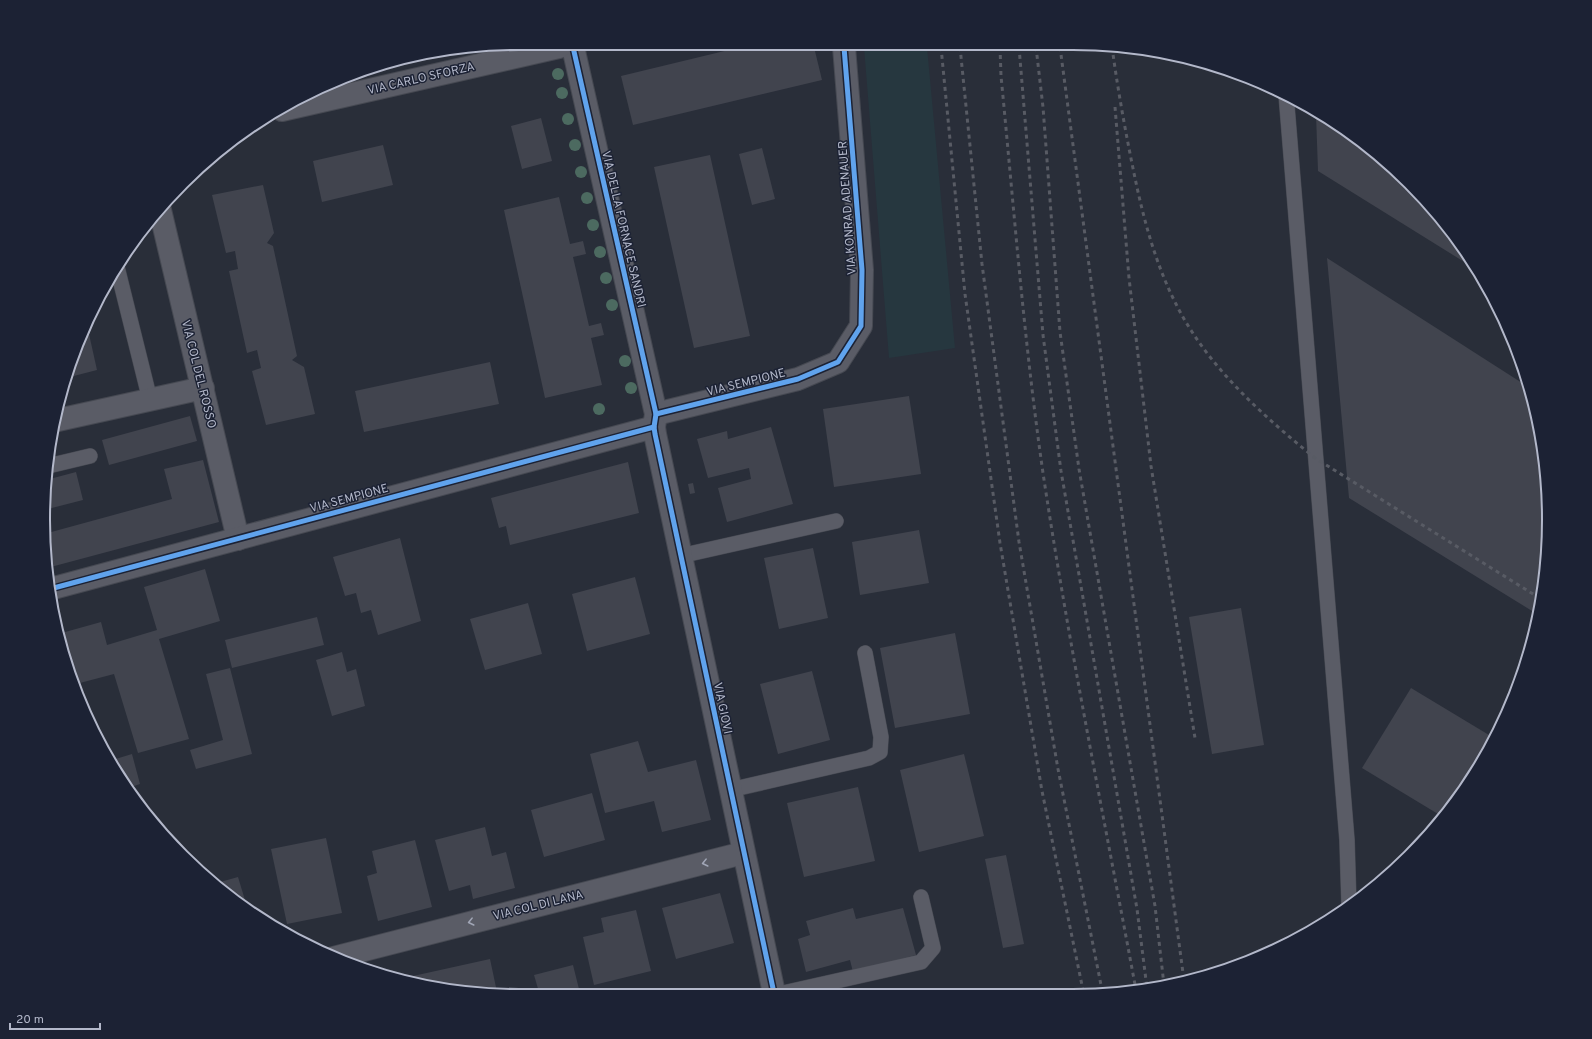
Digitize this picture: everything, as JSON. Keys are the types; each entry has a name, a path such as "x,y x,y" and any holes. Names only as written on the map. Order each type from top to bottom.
{"street":[{"name":"VIA CARLO SFORZA","path":"296,107 546,50"},
{"name":"VIA DELLA FORNACE SANDRI","path":"574,50 655,421"},
{"name":"VIA KONRAD ADENAUER","path":"838,362 860,326 862,270 844,50"},
{"name":"VIA COL DEL ROSSO","path":"162,217 238,539"},
{"name":"VIA SEMPIONE","path":"55,588 238,539 655,421 798,379 838,362"},
{"path":"61,419 203,388"},
{"name":"VIA GIOVI","path":"655,421 680,556 773,989"},
{"name":"VIA COL DI LANA","path":"345,955 743,853"}],"lane":[{"path":"1287,102 1347,840 1349,899"},
{"path":"119,275 150,400"},
{"path":"53,465 90,456"},
{"path":"680,556 836,521"},
{"path":"730,790 870,758 880,752 881,737 865,653"},
{"path":"805,989 921,962 933,948 921,897"}],"shaded area":[{"path":"864,50 927,50 955,348 889,358"}],"building":[{"path":"729,50 815,50 822,80 633,125 621,76"},
{"path":"541,118 552,161 522,169 511,126"},
{"path":"1316,119 1358,147 1404,188 1445,234 1465,262 1318,171"},
{"path":"383,145 393,185 322,202 313,161"},
{"path":"762,148 775,199 752,205 739,154"},
{"path":"710,155 750,336 694,348 654,167"},
{"path":"263,185 274,233 267,243 273,246 297,356 292,360 304,367 315,414 266,425 252,371 261,368 257,350 247,353 229,271 238,269 235,251 226,253 212,195"},
{"path":"559,197 570,244 583,241 586,254 573,257 589,326 601,323 604,335 591,338 602,385 545,398 504,210"},
{"path":"1327,258 1521,382 1533,428 1541,489 1541,550 1533,611 1349,498"},
{"path":"89,333 97,370 73,376"},
{"path":"490,362 499,404 364,432 355,391"},
{"path":"909,396 921,474 834,487 823,409"},
{"path":"190,416 197,441 109,465 102,440"},
{"path":"771,427 793,504 727,522 718,488 751,479 749,468 708,478 697,439 727,431 728,439"},
{"path":"203,460 219,522 53,567 50,532 172,499 164,469"},
{"path":"628,462 639,513 510,545 506,526 499,528 491,498"},
{"path":"76,472 83,500 50,508 52,478"},
{"path":"693,483 695,493 690,494 688,484"},
{"path":"919,530 929,583 860,595 852,542"},
{"path":"400,538 421,621 378,635 371,610 361,613 356,593 345,596 333,557"},
{"path":"813,548 828,618 779,629 764,558"},
{"path":"205,569 220,621 159,639 189,739 138,753 114,674 80,683 64,632 101,622 107,645 157,630 144,587"},
{"path":"635,577 650,634 587,651 572,594"},
{"path":"528,603 542,654 485,670 470,619"},
{"path":"1241,608 1264,745 1212,754 1189,617"},
{"path":"317,617 324,645 232,668 225,640"},
{"path":"955,633 970,714 895,728 880,648"},
{"path":"342,652 347,672 356,669 365,706 332,716 316,660"},
{"path":"230,668 252,754 196,769 190,750 223,740 206,674"},
{"path":"812,671 830,740 778,754 760,684"},
{"path":"1411,688 1489,735 1463,780 1438,814 1362,768"},
{"path":"638,741 648,772 696,760 711,820 662,832 654,801 605,813 590,754"},
{"path":"132,754 140,784 133,786 116,759"},
{"path":"964,754 984,836 919,852 900,770"},
{"path":"858,787 875,861 804,877 787,803"},
{"path":"592,793 605,840 544,857 531,810"},
{"path":"485,827 492,856 506,852 515,888 473,899 470,885 449,891 435,840"},
{"path":"326,838 342,913 287,924 271,849"},
{"path":"415,840 432,907 378,921 367,876 377,873 372,851"},
{"path":"1006,855 1024,944 1003,948 985,859"},
{"path":"238,877 245,900 234,892 222,882"},
{"path":"720,893 734,943 676,959 662,908"},
{"path":"853,908 856,919 903,908 916,955 853,972 850,960 806,972 798,939 810,935 806,921"},
{"path":"636,910 651,971 594,985 583,937 604,932 601,918"},
{"path":"490,959 496,988 458,985 413,976"},
{"path":"573,965 579,989 538,989 534,975"}],"railway":[{"path":"941,50 965,294 1000,543 1042,791 1083,989"},
{"path":"960,50 982,264 1019,542 1058,769 1102,988"},
{"path":"1000,50 1001,76 1030,374 1043,473 1075,667 1135,985"},
{"path":"1019,50 1043,335 1061,471 1137,909 1146,983"},
{"path":"1036,50 1043,107 1060,332 1079,469 1155,906 1163,980"},
{"path":"1060,50 1183,973"},
{"path":"1113,52 1132,162 1142,210 1151,242 1162,274 1176,304 1203,348 1237,388 1256,407 1315,458 1536,596"},
{"path":"1115,107 1129,278 1151,466 1195,738"}],"cycle path":[{"path":"574,50 656,414 654,427 655,434 773,989"},
{"path":"656,414 798,379 838,362 861,326 862,270 844,50"},
{"path":"55,588 654,427"}]}
